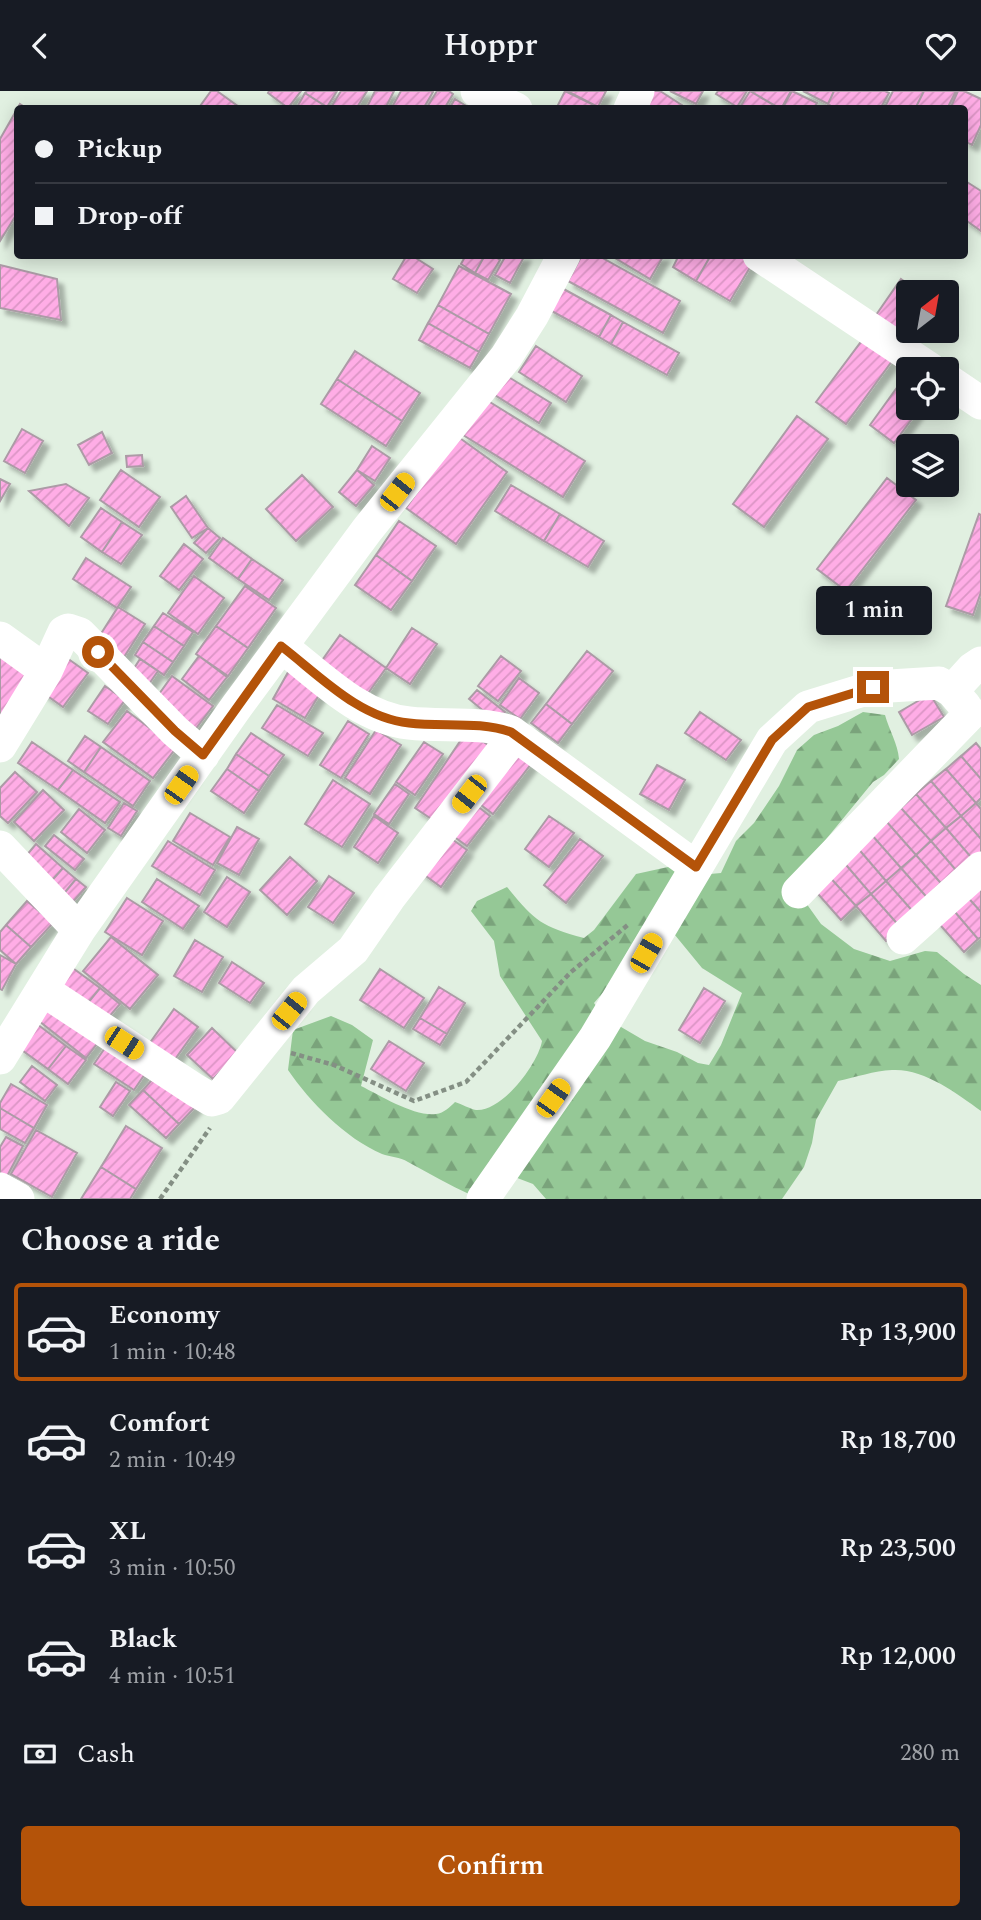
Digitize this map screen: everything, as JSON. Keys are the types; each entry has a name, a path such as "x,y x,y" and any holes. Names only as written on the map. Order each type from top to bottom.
{"street":[{"path":"477,91 507,105"},
{"path":"0,1058 79,930 281,646 368,530 506,357 532,316 562,259"},
{"path":"765,259 912,357"},
{"path":"959,388 981,403"},
{"path":"0,746 47,671 64,632 68,631 80,634 175,731 203,755"},
{"path":"0,638 47,671"},
{"path":"281,646 351,700 376,713 406,723 474,726 505,730 515,735 696,867"},
{"path":"798,892 968,710 972,669 981,663"},
{"path":"483,1199 595,1038 772,740 808,707 873,687 939,683 968,710"},
{"path":"43,990 201,1094 212,1100 219,1098 306,990 354,950 389,898 515,735"},
{"path":"0,848 79,930"},
{"path":"903,938 981,868"},
{"path":"0,1189 18,1199"}],"path":[{"path":"282,1050 334,1065 414,1101 466,1082 571,972 634,919"},
{"path":"160,1199 214,1123"}],"green space":[{"path":"863,712 885,715 899,759 873,782 791,882 821,924 854,949 890,961 925,951 937,952 981,985 981,1111 927,1077 904,1070 878,1072 838,1081 816,1120 804,1167 782,1199 546,1199 533,1184 512,1176 471,1195 405,1160 382,1154 355,1139 318,1106 288,1070 293,1030 331,1016 352,1025 373,1040 361,1086 398,1105 428,1114 442,1112 455,1102 476,1110 486,1109 497,1103 517,1085 534,1062 542,1041 500,976 494,941 471,911 477,901 507,887 540,921 584,938 594,930 636,874 668,867 710,874 721,873 736,841 754,823 779,786 797,750 814,735","holes":["670,929 702,968 742,993 721,1045 709,1065 645,1041 604,1017 594,1003 620,973"]}],"building":[{"path":"211,91 217,91 236,105 201,105"},
{"path":"301,91 290,105 284,105 268,93"},
{"path":"307,91 337,91 328,105 305,93"},
{"path":"341,91 367,91 358,105 332,105"},
{"path":"375,91 394,91 387,105 368,105"},
{"path":"401,91 433,92 425,105 393,105"},
{"path":"437,91 449,91 453,94 446,105 428,105"},
{"path":"565,91 594,105 558,105"},
{"path":"567,91 606,91 599,105"},
{"path":"644,91 660,91 682,105 641,105"},
{"path":"670,91 703,91 696,104"},
{"path":"718,91 747,91 738,105 716,94"},
{"path":"750,91 773,105 741,105"},
{"path":"750,91 791,91 783,105 774,105"},
{"path":"792,91 817,103 816,105 784,105"},
{"path":"803,91 834,91 828,104"},
{"path":"834,91 889,93 882,105 828,104"},
{"path":"893,91 924,91 917,105 886,105"},
{"path":"924,91 956,91 949,105 917,105"},
{"path":"958,91 981,99 981,125 972,145 968,143 968,105 952,105"},
{"path":"305,93 324,105 298,105"},
{"path":"455,99 465,105 451,105"},
{"path":"14,114 14,218 0,241 0,139"},
{"path":"968,183 981,191 981,231 968,222"},
{"path":"405,259 417,259 433,269 417,293 393,279"},
{"path":"464,259 483,259 475,273 461,264"},
{"path":"483,259 500,260 488,280 475,273"},
{"path":"504,259 523,259 510,283 495,275"},
{"path":"580,259 604,259 680,301 663,333 568,281"},
{"path":"617,259 662,259 650,279"},
{"path":"677,259 709,259 696,281 673,267"},
{"path":"709,259 755,259 730,301 696,281"},
{"path":"0,265 57,279 61,320 0,308"},
{"path":"459,266 511,294 489,334 438,305"},
{"path":"896,286 896,329 876,315"},
{"path":"560,287 611,315 599,337 548,309"},
{"path":"438,305 489,334 479,352 428,323"},
{"path":"611,315 623,322 611,344 599,337"},
{"path":"623,322 679,353 667,375 611,344"},
{"path":"428,323 479,352 470,368 419,340"},
{"path":"866,335 895,357 846,424 816,402"},
{"path":"536,346 582,376 566,402 519,372"},
{"path":"355,351 420,393 402,421 337,379"},
{"path":"502,373 551,403 539,423 490,392"},
{"path":"337,379 402,421 386,446 321,404"},
{"path":"896,389 896,420 911,420 901,434 896,434 894,443 870,425"},
{"path":"485,399 585,461 563,497 463,435"},
{"path":"797,416 828,439 764,527 733,504"},
{"path":"22,429 43,441 25,473 4,461"},
{"path":"102,432 112,453 89,465 78,445"},
{"path":"457,436 507,472 456,544 406,508"},
{"path":"372,446 390,458 375,481 357,470"},
{"path":"142,455 143,466 127,467 126,456"},
{"path":"121,470 160,497 139,527 100,500"},
{"path":"357,470 374,485 356,506 339,492"},
{"path":"302,475 333,507 296,541 266,509"},
{"path":"887,478 896,485 896,497 912,497 916,500 846,591 817,569"},
{"path":"0,479 10,484 0,501"},
{"path":"66,484 89,498 69,526 29,491"},
{"path":"511,485 560,514 544,541 495,511"},
{"path":"186,496 208,528 192,538 171,507"},
{"path":"101,508 122,522 102,552 81,537"},
{"path":"560,514 604,541 588,567 544,541"},
{"path":"979,514 981,592 973,615 946,606"},
{"path":"399,521 436,546 412,581 376,555"},
{"path":"122,522 142,535 121,564 102,552"},
{"path":"208,528 220,538 206,553 194,543"},
{"path":"223,538 252,559 238,579 209,558"},
{"path":"184,544 203,559 179,590 160,576"},
{"path":"376,555 412,581 391,610 355,585"},
{"path":"86,558 131,587 117,608 73,579"},
{"path":"252,559 283,580 269,600 238,579"},
{"path":"194,576 224,598 198,634 168,613"},
{"path":"245,586 276,608 248,648 216,626"},
{"path":"118,607 145,624 124,657 97,640"},
{"path":"163,613 193,632 184,646 154,626"},
{"path":"154,626 184,646 173,662 143,642"},
{"path":"216,626 248,648 228,676 196,654"},
{"path":"412,628 437,644 410,684 386,668"},
{"path":"340,635 386,668 364,699 318,666"},
{"path":"143,642 173,662 164,675 135,655"},
{"path":"0,645 39,672 0,730"},
{"path":"587,651 613,671 572,724 546,704"},
{"path":"199,656 227,677 209,700 182,679"},
{"path":"501,656 521,671 498,701 478,686"},
{"path":"67,658 88,673 63,707 42,692"},
{"path":"140,659 158,671 149,684 131,673"},
{"path":"291,667 324,687 305,718 273,699"},
{"path":"172,676 213,706 194,731 154,701"},
{"path":"519,678 539,693 520,719 500,705"},
{"path":"105,686 125,700 108,724 88,711"},
{"path":"477,690 505,712 497,722 469,699"},
{"path":"930,694 944,717 912,735 899,712"},
{"path":"546,704 572,724 558,743 531,723"},
{"path":"277,705 323,733 308,756 262,728"},
{"path":"127,711 176,748 153,778 103,742"},
{"path":"700,712 741,740 726,760 685,733"},
{"path":"348,721 369,734 341,778 320,765"},
{"path":"376,730 401,745 370,794 345,778"},
{"path":"467,731 491,747 439,824 415,808"},
{"path":"251,733 284,755 269,776 236,754"},
{"path":"85,736 101,747 84,772 68,761"},
{"path":"32,742 73,770 58,790 18,763"},
{"path":"424,742 443,754 415,795 396,782"},
{"path":"976,743 981,749 981,779 961,756"},
{"path":"101,747 150,781 133,806 84,772"},
{"path":"507,747 531,764 493,814 469,796"},
{"path":"236,754 269,776 259,791 227,769"},
{"path":"961,756 981,779 981,798 976,803 946,769"},
{"path":"657,765 685,780 669,810 640,794"},
{"path":"227,769 259,791 244,813 211,791"},
{"path":"946,769 976,803 961,816 931,781"},
{"path":"73,770 120,802 105,823 58,790"},
{"path":"15,772 37,792 8,823 0,816 0,788"},
{"path":"333,780 370,804 342,847 305,824"},
{"path":"931,781 961,816 946,828 916,794"},
{"path":"395,784 409,794 389,824 374,814"},
{"path":"43,790 64,810 34,841 14,822"},
{"path":"916,794 946,828 931,841 901,808"},
{"path":"124,803 137,811 121,836 108,828"},
{"path":"976,803 981,809 981,839 961,816"},
{"path":"476,805 490,816 467,846 453,836"},
{"path":"901,808 931,841 916,855 886,821"},
{"path":"79,809 105,830 87,853 61,832"},
{"path":"190,813 230,837 213,865 173,841"},
{"path":"374,816 398,833 378,863 354,847"},
{"path":"549,816 574,833 549,867 525,849"},
{"path":"961,816 981,839 981,858 976,863 946,828"},
{"path":"886,821 916,855 901,868 871,834"},
{"path":"237,827 259,839 239,875 217,863"},
{"path":"946,828 976,863 961,876 931,841"},
{"path":"445,834 467,850 441,887 419,871"},
{"path":"871,834 901,868 886,881 856,846"},
{"path":"54,835 84,859 75,870 45,846"},
{"path":"580,839 603,856 566,903 544,885"},
{"path":"168,841 215,870 200,895 152,866"},
{"path":"931,841 961,876 946,889 916,855"},
{"path":"36,844 63,868 47,886 21,862"},
{"path":"856,846 886,881 871,894 841,859"},
{"path":"916,855 946,889 931,902 901,868"},
{"path":"290,857 317,881 287,915 260,890"},
{"path":"841,859 871,894 856,906 826,873"},
{"path":"63,868 76,879 61,897 47,886"},
{"path":"901,868 931,902 916,915 886,881"},
{"path":"826,873 856,906 841,920 811,886"},
{"path":"329,876 354,893 333,923 308,907"},
{"path":"227,877 250,892 227,927 204,912"},
{"path":"76,879 86,887 70,905 61,897"},
{"path":"157,879 199,906 183,929 142,902"},
{"path":"886,881 916,915 901,928 871,894"},
{"path":"981,882 981,912 963,892"},
{"path":"963,892 981,912 981,937 978,939 949,905"},
{"path":"871,894 901,928 886,941 856,906"},
{"path":"127,898 163,921 142,955 105,932"},
{"path":"27,901 53,923 31,947 6,925"},
{"path":"949,905 978,939 964,952 934,918"},
{"path":"6,925 31,947 16,964 0,950 0,932"},
{"path":"111,937 158,975 130,1009 83,971"},
{"path":"195,940 223,957 202,992 174,976"},
{"path":"0,955 16,964 2,990 0,989"},
{"path":"232,962 264,983 250,1003 219,983"},
{"path":"70,966 100,988 83,1009 52,987"},
{"path":"380,969 424,998 404,1028 360,1000"},
{"path":"439,987 465,1003 447,1034 420,1018"},
{"path":"100,988 120,1004 102,1025 83,1009"},
{"path":"704,988 725,1001 700,1043 679,1030"},
{"path":"56,999 103,1036 86,1058 39,1021"},
{"path":"174,1009 198,1027 173,1062 149,1044"},
{"path":"420,1018 447,1034 440,1045 413,1029"},
{"path":"37,1024 66,1046 48,1069 19,1048"},
{"path":"212,1028 238,1053 213,1079 187,1055"},
{"path":"111,1039 151,1065 134,1090 94,1064"},
{"path":"389,1041 424,1063 406,1091 371,1069"},
{"path":"66,1046 86,1060 68,1084 48,1069"},
{"path":"32,1066 57,1085 45,1101 20,1082"},
{"path":"159,1072 196,1106 179,1124 143,1090"},
{"path":"116,1082 130,1091 113,1116 100,1107"},
{"path":"11,1084 47,1105 34,1128 0,1108"},
{"path":"143,1090 179,1124 166,1138 129,1105"},
{"path":"0,1108 34,1128 25,1143 0,1129"},
{"path":"126,1126 162,1148 136,1189 101,1167"},
{"path":"36,1130 77,1153 52,1197 11,1174"},
{"path":"6,1137 23,1146 5,1180 0,1177 0,1147"},
{"path":"101,1167 136,1189 130,1199 81,1199"}],"route":[{"path":"98,652 175,731 203,755 281,646 351,700 385,717 406,723 474,726 511,732 696,867 772,740 808,707 873,687"}]}
